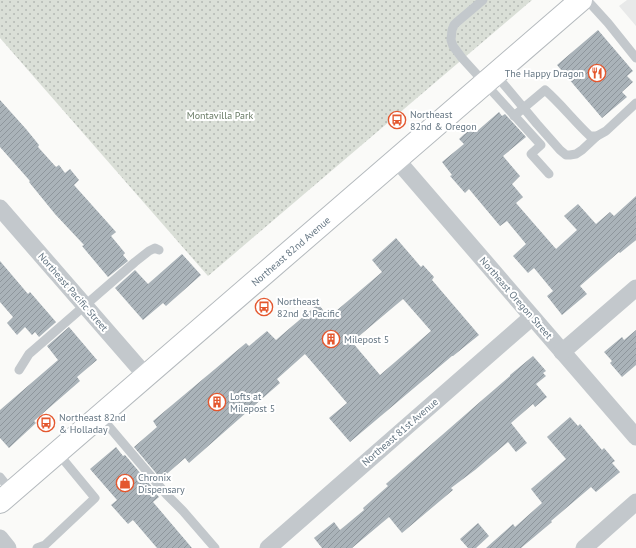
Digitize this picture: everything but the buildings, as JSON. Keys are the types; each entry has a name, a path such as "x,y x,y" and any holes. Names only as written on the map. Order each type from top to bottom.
{"main road":[{"name":"Northeast 82nd Avenue","path":"4,490 57,452 100,416 581,0"}],"street":[{"name":"Northeast Oregon Street","path":"397,160 636,437"},
{"name":"Northeast Pacific Street","path":"0,208 146,376"},
{"path":"562,352 636,288"},
{"name":"Northeast 81st Avenue","path":"268,548 532,317"},
{"path":"584,548 636,502"},
{"path":"0,538 8,548"}],"lane":[{"path":"483,0 454,25 451,40 453,46 456,51 523,108 555,145 566,155 576,154 582,150 597,136 606,131 636,103"},
{"path":"587,0 636,58"},
{"path":"490,79 514,116 541,145 532,154 549,174"},
{"path":"514,116 545,90 590,136 597,136"},
{"path":"19,370 29,354 85,305 149,251 155,248 159,250"},
{"path":"100,416 167,495 215,548"},
{"path":"38,548 45,545 95,498 57,452"}],"shaded area":[{"path":"627,0 636,0 636,26 619,6"}],"green space":[{"name":"Montavilla Park","path":"0,0 532,0 208,276 0,38"}],"place":[{"name":"The Happy Dragon","path":"597,73"},
{"name":"Northeast 82nd & Oregon","path":"397,120"},
{"name":"Northeast 82nd & Pacific","path":"264,307"},
{"name":"Milepost 5","path":"331,339"},
{"name":"Lofts at Milepost 5","path":"217,402"},
{"name":"Northeast 82nd & Holladay","path":"46,423"},
{"name":"Chronix Dispensary","path":"125,483"}]}
